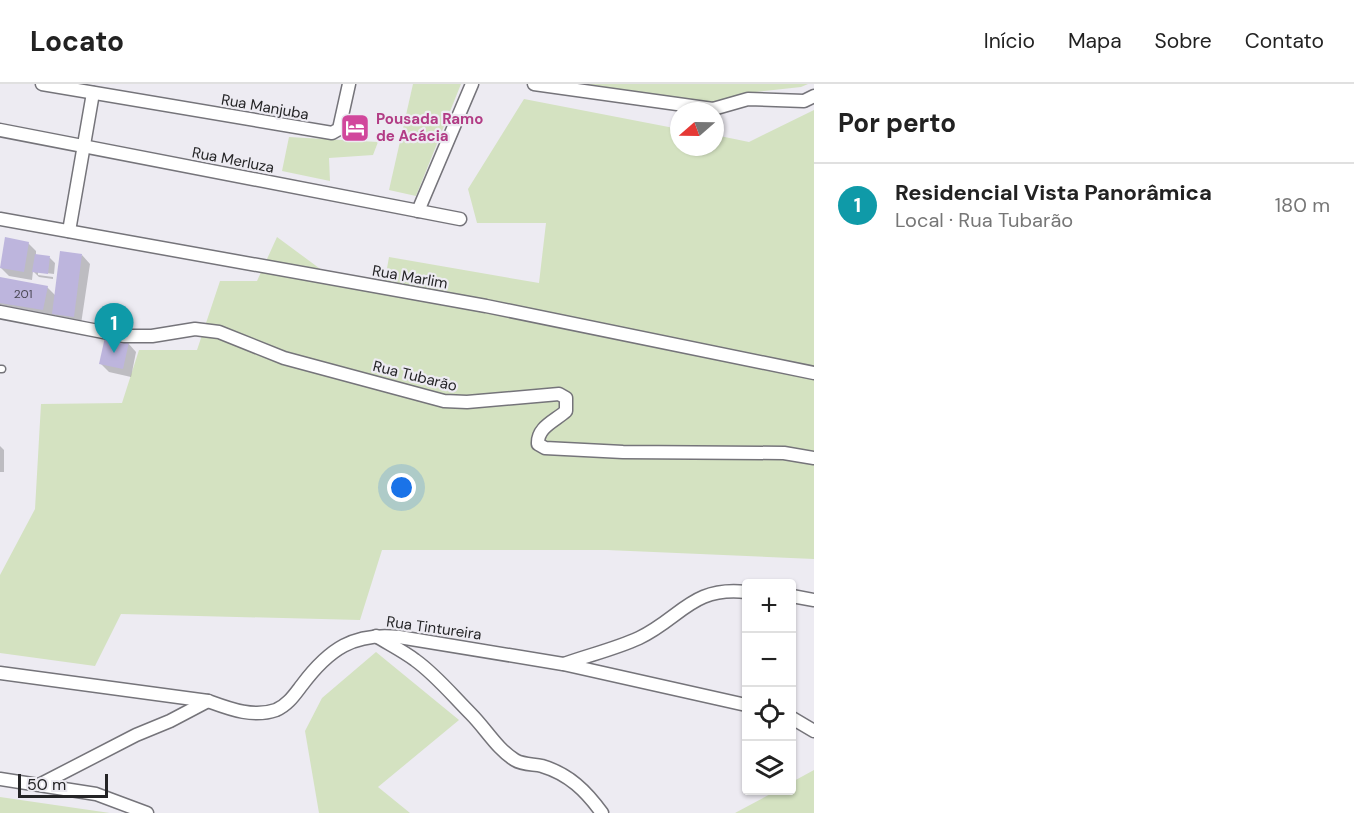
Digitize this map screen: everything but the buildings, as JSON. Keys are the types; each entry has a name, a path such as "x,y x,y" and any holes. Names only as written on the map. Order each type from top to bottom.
{"street":[{"name":"Rua Manjuba","path":"42,84 332,134 339,129 349,84"},
{"path":"418,211 472,84"},
{"path":"534,84 713,109 748,99 809,99"},
{"path":"69,231 93,93"},
{"name":"Rua Merluza","path":"0,130 460,219"},
{"name":"Rua Marlim","path":"0,219 486,306 814,373"},
{"name":"Rua Tubarão","path":"0,312 124,336 152,336 195,329 219,332 284,358 444,401 467,402 559,393 566,398 566,411 543,428 538,435 538,444 545,448 623,452 784,453 814,458"},
{"path":"563,664 642,637 693,601 706,595 731,590 742,591"},
{"path":"796,598 814,600"},
{"path":"375,635 415,660 432,675 473,716 494,741 517,761 543,766 576,783 602,813"},
{"name":"Rua Tintureira","path":"0,673 208,701 238,711 256,713 276,710 290,701 326,656 343,645 375,635 563,664 742,704"},
{"path":"41,784 208,701"},
{"path":"796,720 814,731"},
{"path":"0,779 96,794 147,813"}],"green space":[{"path":"413,84 461,84 416,196 389,190"},
{"path":"577,84 808,84 801,87 747,93 724,104 724,102 681,102"},
{"path":"524,99 670,127 670,156 724,156 724,137 749,142 814,110 814,559 607,550 382,550 360,620 121,614 95,666 0,653 0,575 35,509 41,404 122,403 139,350 197,350 220,281 257,281 277,237 346,288 383,291 389,257 539,283 546,223 477,223 468,189"},
{"path":"289,137 378,142 373,155 329,158 330,181 282,171"},
{"path":"376,652 459,720 378,787 410,813 319,813 305,731 322,698"},
{"path":"814,770 814,813 735,813 769,795 796,795 796,780"},
{"path":"0,797 110,813 0,813"}],"place":[{"name":"Pousada Ramo de Acácia","path":"355,128"},
{"name":"Residencial Vista Panorâmica","path":"114,353"}]}
